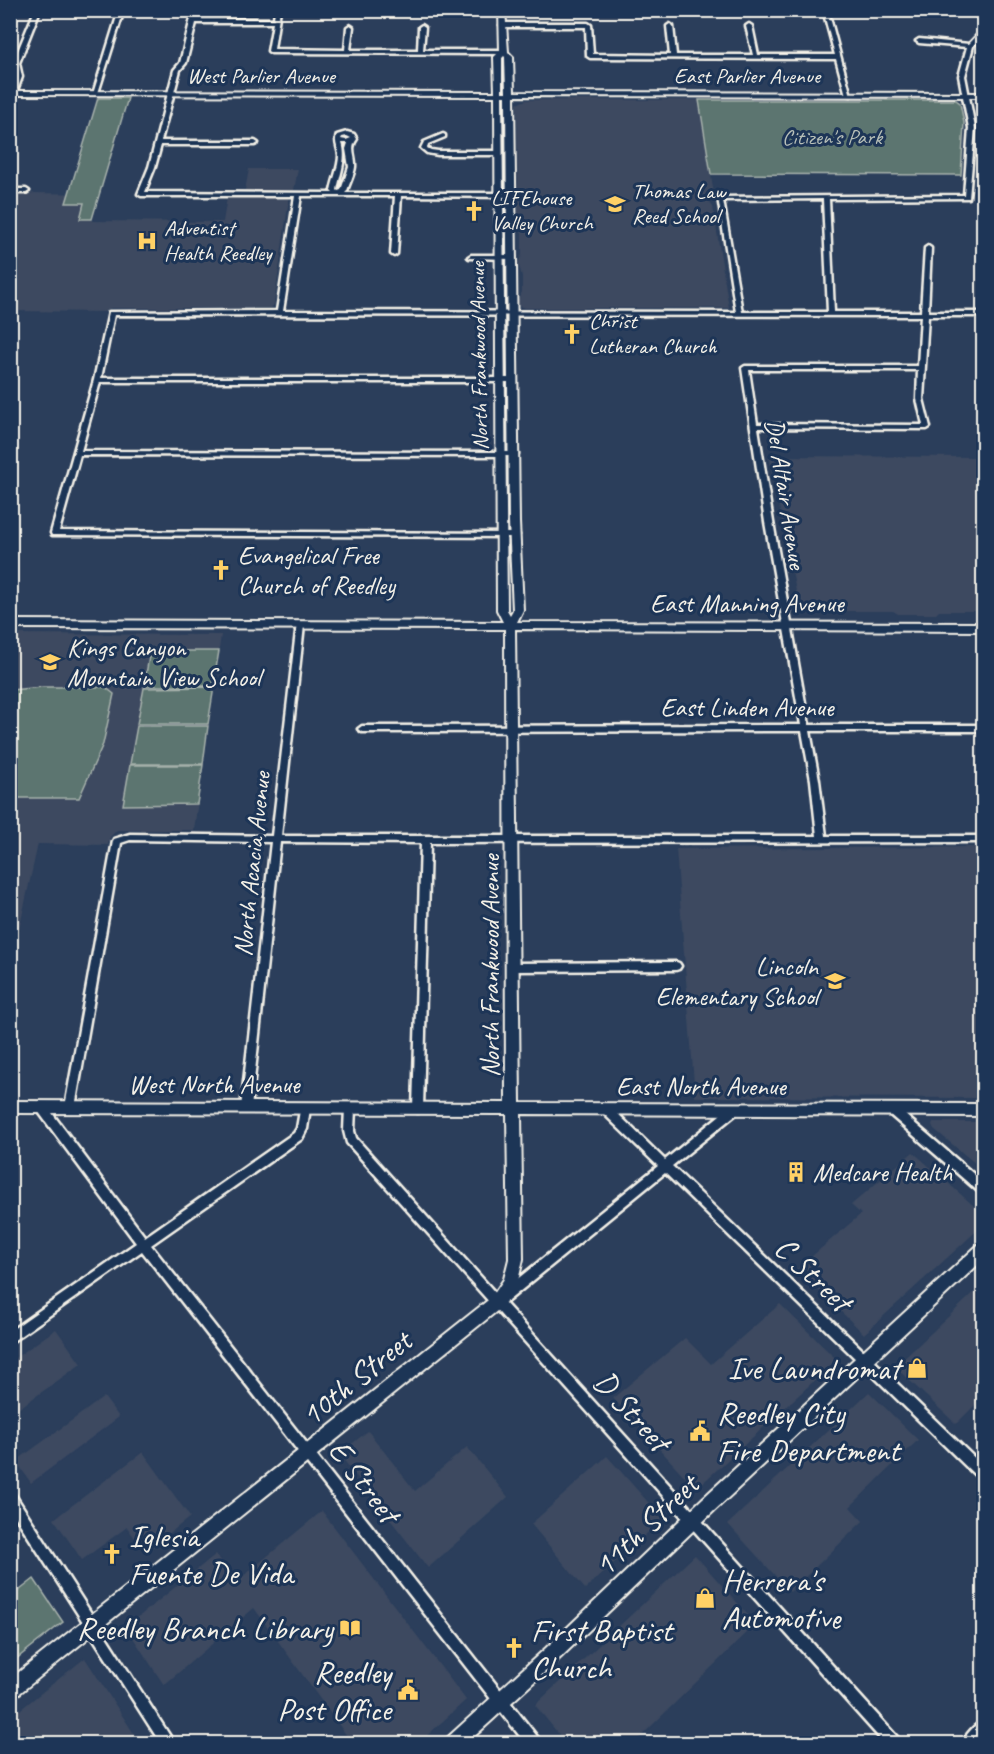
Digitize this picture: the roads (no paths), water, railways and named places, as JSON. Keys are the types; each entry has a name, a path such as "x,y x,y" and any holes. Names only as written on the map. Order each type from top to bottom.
{"street":[{"path":"12,93 19,77 16,63 38,10"},
{"path":"95,93 122,10"},
{"path":"196,10 183,63 177,70 152,167 141,194 511,195"},
{"path":"278,10 271,51 504,52"},
{"name":"North Frankwood Avenue","path":"502,10 504,52 509,57 510,94 514,535 518,610 510,625"},
{"path":"825,10 849,94"},
{"path":"968,10 984,13"},
{"path":"193,21 277,21"},
{"path":"503,25 588,25 590,56 838,57"},
{"path":"670,26 673,56"},
{"path":"749,26 756,57"},
{"path":"347,52 350,27"},
{"path":"420,52 422,27"},
{"path":"739,313 720,198 967,197 972,128 962,75 970,46 984,29"},
{"path":"919,41 970,46"},
{"name":"North Frankwood Avenue","path":"497,1302 511,1281 516,1258 510,625 502,610 497,153 498,57 504,52"},
{"name":"West Parlier Avenue","path":"12,93 510,94"},
{"name":"East Parlier Avenue","path":"510,94 984,95"},
{"path":"443,136 426,143 424,148 429,152 438,153 497,153"},
{"path":"338,140 352,141 349,148 352,167 341,193 334,191 342,165 338,140"},
{"path":"158,143 255,143"},
{"path":"10,191 27,191"},
{"path":"280,313 297,194"},
{"path":"394,254 398,194"},
{"path":"825,197 831,313"},
{"path":"754,426 927,427 920,399 928,248"},
{"path":"471,257 512,257"},
{"path":"514,535 55,533 97,380 111,313 984,314"},
{"name":"Del Altair Avenue","path":"822,840 815,780 804,728 745,368 922,368"},
{"path":"97,380 513,380"},
{"path":"76,453 514,454"},
{"name":"East Manning Avenue","path":"10,624 984,627"},
{"name":"North Acacia Avenue","path":"246,1108 300,625"},
{"name":"East Linden Avenue","path":"362,729 984,728"},
{"path":"70,1107 117,841 130,837 426,840 984,839"},
{"path":"418,1108 426,840"},
{"path":"513,967 676,966"},
{"name":"West North Avenue","path":"10,1107 418,1108"},
{"name":"E Street","path":"42,1108 144,1245 309,1453 425,1607 534,1743"},
{"path":"10,1338 298,1136 302,1129 305,1108"},
{"name":"D Street","path":"350,1108 351,1140 894,1743"},
{"name":"East North Avenue","path":"418,1108 984,1110"},
{"name":"C Street","path":"606,1109 984,1476"},
{"name":"10th Street","path":"10,1690 309,1453 735,1109"},
{"path":"893,1111 984,1190"},
{"name":"11th Street","path":"453,1743 984,1249"},
{"path":"10,1497 169,1743"},
{"path":"968,1743 984,1726"}],"waterway":[{"path":"980,308 984,281"},
{"path":"979,396 980,320"}],"place":[{"name":"Thomas Law Reed School","path":"615,204"},
{"name":"LIFEhouse Valley Church","path":"474,211"},
{"name":"Adventist Health Reedley","path":"147,241"},
{"name":"Christ Lutheran Church","path":"572,334"},
{"name":"Evangelical Free Church of Reedley","path":"221,570"},
{"name":"Kings Canyon Mountain View School","path":"50,662"},
{"name":"Lincoln Elementary School","path":"835,981"},
{"name":"Medcare Health","path":"796,1172"},
{"name":"Ive Laundromat","path":"917,1368"},
{"name":"Reedley City Fire Department","path":"700,1431"},
{"name":"Iglesia Fuente De Vida","path":"112,1554"},
{"name":"Herrera's Automotive","path":"705,1598"},
{"name":"Reedley Branch Library","path":"350,1628"},
{"name":"First Baptist Church","path":"514,1648"},
{"name":"Reedley Post Office","path":"408,1690"}],"park label":[{"name":"Citizen's Park","path":"832,137"}]}
